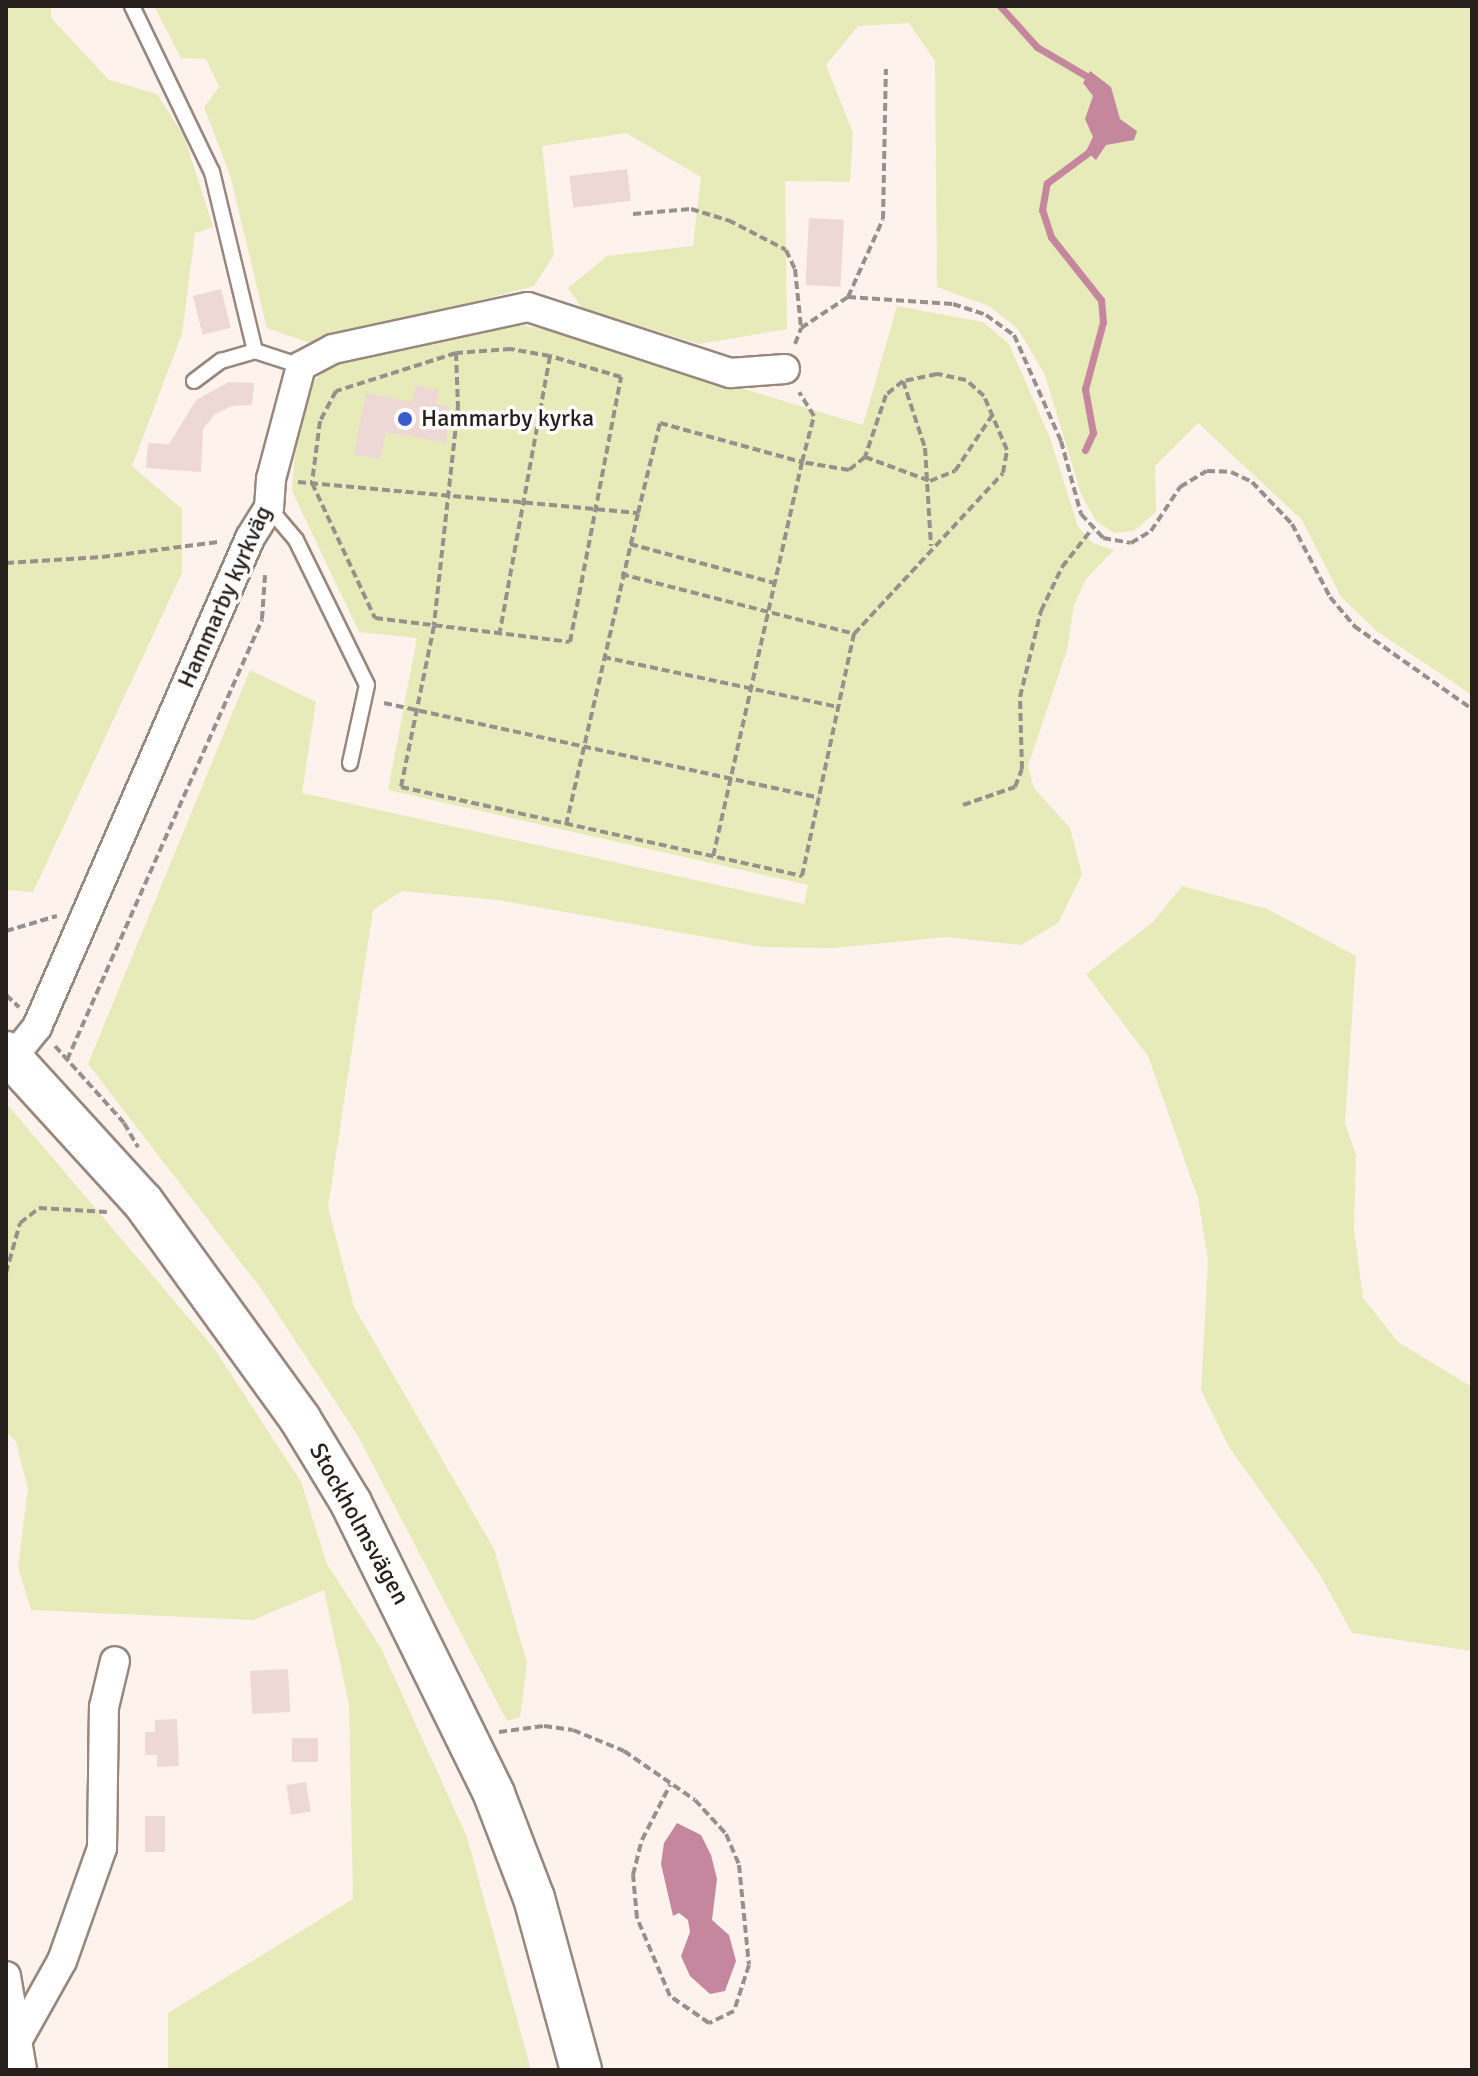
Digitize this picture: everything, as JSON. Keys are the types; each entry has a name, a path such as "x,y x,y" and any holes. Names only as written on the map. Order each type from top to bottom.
{"street":[{"path":"301,366 333,349 528,307 730,373 785,369"},
{"name":"Hammarby kyrkväg","path":"9,1055 37,1027 250,538 269,508 271,479 301,366"},
{"name":"Stockholmsvägen","path":"9,1055 143,1202 300,1419 351,1503 470,1741 534,1898 581,2070"},
{"path":"20,2036 62,1961 102,1848 104,1707 115,1661"},
{"path":"6,1976 20,2036 22,2070"}],"lane":[{"path":"132,6 212,172 255,351"},
{"path":"194,381 221,361 255,351 301,366"},
{"path":"269,508 296,540 367,685 350,763"}],"path":[{"path":"801,328 848,297 883,219 886,69"},
{"path":"633,214 691,209 728,220 786,250 795,269 801,328 785,369 814,416 713,858"},
{"path":"848,297 953,304 986,315 1014,335 1061,441 1077,502 1092,529 1103,538 1131,543 1151,531 1180,487 1207,471 1231,472 1252,482 1292,524 1330,597 1354,626 1472,709"},
{"path":"511,349 550,356 621,377 570,642 375,618 312,483 320,421 336,391 456,353 511,349"},
{"path":"456,353 458,407 434,626 401,787 566,825 713,858 802,876 854,634 1003,473 1007,450 994,414 966,380 937,374 903,381 886,395 865,457 849,470 802,462 660,423 621,574 566,825"},
{"path":"500,632 550,356"},
{"path":"903,381 925,448 930,481 931,549"},
{"path":"865,457 930,481 955,471 994,414"},
{"path":"271,479 638,513"},
{"path":"963,805 1015,787 1022,769 1020,697 1041,611 1062,567 1092,529"},
{"path":"6,563 102,557 250,538"},
{"path":"630,544 775,583"},
{"path":"67,1060 262,619 265,572"},
{"path":"621,574 854,634"},
{"path":"603,657 839,707"},
{"path":"364,699 819,798"},
{"path":"6,931 92,905"},
{"path":"6,1273 9,1246 20,1223 39,1208 113,1213"},
{"path":"470,1741 544,1726 573,1730 624,1751 695,1800 726,1834 739,1865 749,1965 734,2011 709,2023 670,1996 637,1918 633,1875 642,1840 670,1785"}],"green space":[{"path":"6,6 51,6 51,18 109,80 157,94 184,136 213,227 195,233 182,334 132,466 182,509 182,573 33,892 6,890"},
{"path":"154,6 1472,6 1472,695 1378,632 1341,597 1302,520 1198,423 1155,466 1156,512 1134,531 1114,533 1096,521 1081,494 1045,375 1018,329 989,306 937,287 935,61 909,23 858,26 826,65 853,133 850,182 785,181 787,329 699,344 582,308 568,288 607,256 693,246 701,177 626,133 542,146 554,255 534,286 313,344 267,328 230,175 204,107 219,87 206,59 181,58"},
{"path":"897,306 983,322 1009,344 1050,438 1078,527 1093,543 1114,550 1086,579 1074,605 1067,650 1028,766 1034,788 1070,828 1082,874 1058,923 1021,945 946,937 833,948 761,947 498,900 402,891 373,910 328,1207 354,1307 494,1549 527,1663 520,1717 507,1721 358,1436 262,1290 88,1064 250,670 316,702 302,793 804,904 808,885 388,790 417,638 359,632 292,491 298,412 311,385 331,363 510,324 545,329 863,425"},
{"path":"1182,886 1267,909 1356,956 1345,1123 1356,1155 1354,1230 1363,1298 1398,1342 1472,1387 1472,1651 1352,1633 1319,1573 1229,1447 1201,1390 1208,1261 1198,1198 1148,1056 1086,974 1153,922"},
{"path":"6,1103 214,1348 301,1482 327,1564 381,1648 467,1837 531,2070 168,2070 168,2013 353,1899 349,1704 324,1590 253,1620 31,1610 18,1567 28,1488 16,1442 6,1431"}],"shaded area":[{"path":"1090,71 1111,87 1120,119 1137,131 1134,140 1106,145 1096,160 1086,151 1093,137 1085,119 1093,96 1083,83"},
{"path":"677,1823 701,1835 711,1855 717,1879 712,1920 729,1935 736,1961 725,1991 710,1994 690,1976 681,1956 690,1932 688,1920 679,1913 673,1916 661,1864 664,1843"}],"building":[{"path":"627,169 631,201 573,208 569,176"},
{"path":"809,218 844,220 840,287 805,285"},
{"path":"221,289 231,328 203,335 193,296"},
{"path":"229,382 254,383 252,405 232,406 215,414 203,429 201,472 146,468 148,443 169,444 196,400"},
{"name":"Hammarby kyrka","path":"416,385 439,390 436,404 450,407 446,443 386,432 380,459 354,454 366,393 412,402"},
{"path":"288,1669 290,1712 252,1714 250,1671"},
{"path":"177,1719 179,1766 157,1767 157,1755 145,1755 145,1732 155,1732 155,1720"},
{"path":"292,1738 318,1738 318,1762 292,1762"},
{"path":"306,1782 311,1812 291,1815 286,1785"},
{"path":"145,1816 165,1816 165,1852 145,1852"}],"waterway":[{"path":"1000,6 1037,47 1095,81"},
{"path":"1085,450 1093,433 1085,389 1103,322 1101,300 1051,237 1042,210 1047,183 1093,149"}],"place":[{"name":"Hammarby kyrka","path":"405,419"}]}
